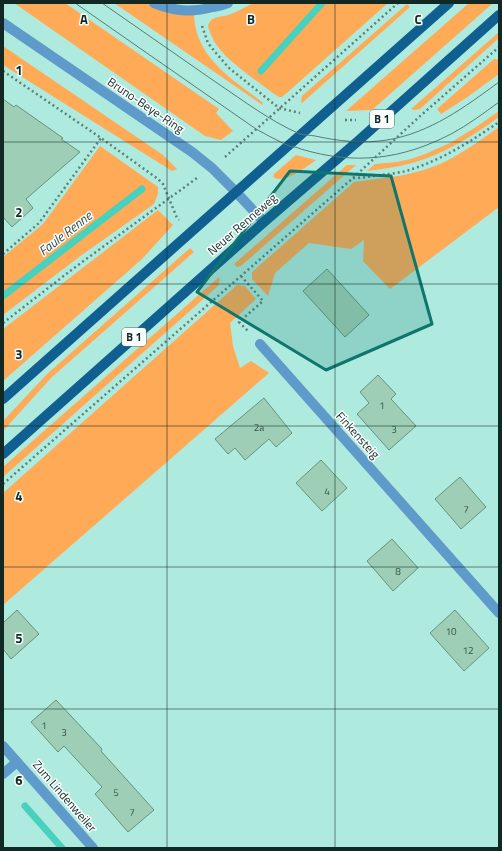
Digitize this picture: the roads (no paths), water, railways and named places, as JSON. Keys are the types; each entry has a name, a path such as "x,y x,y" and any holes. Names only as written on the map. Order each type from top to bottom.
{"main road":[{"path":"3,399 449,3"},
{"name":"Neuer Renneweg","path":"3,454 499,15"}],"street":[{"path":"154,3 170,8 189,11 200,10 228,3"},
{"name":"Bruno-Beye-Ring","path":"3,23 192,152 212,168 264,222"},
{"name":"Finkensteig","path":"260,344 499,613"},
{"name":"Zum Lindenweiler","path":"3,746 93,848"},
{"name":"Zum Lindenweiler","path":"3,774 18,762"}],"waterway":[{"name":"Faule Renne","path":"261,71 322,3"},
{"name":"Faule Renne","path":"3,296 142,189"},
{"path":"25,806 62,848"}],"tram line":[{"path":"75,3 256,129 289,146 321,154 359,158 377,157 414,150 451,134 476,119 499,102"},
{"path":"102,3 257,110 300,134 342,141 360,142 403,137 418,132 446,118 499,82"}]}
